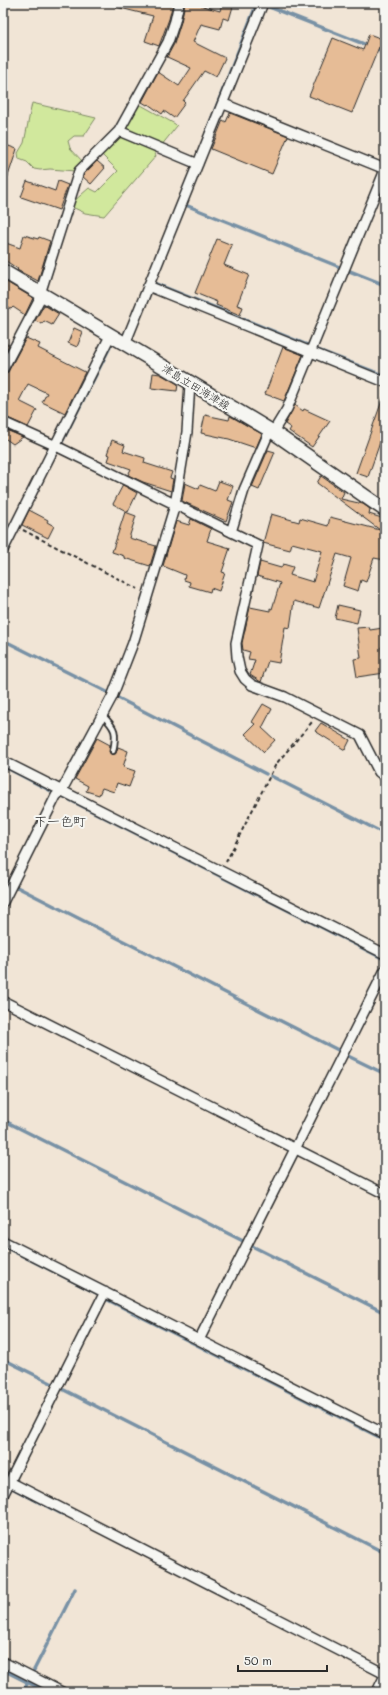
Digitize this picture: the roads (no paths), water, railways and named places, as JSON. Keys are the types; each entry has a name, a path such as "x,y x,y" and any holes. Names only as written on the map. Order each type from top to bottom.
{"main road":[{"name":"津島立田海津線","path":"3,271 271,431 385,510"},
{"path":"379,1692 385,1680"}],"street":[{"path":"3,369 41,294 79,171 119,131 168,42 179,3"},
{"path":"125,344 224,104 263,3"},
{"path":"224,104 385,169 288,409 271,431 244,490 231,532"},
{"path":"119,131 198,164"},
{"path":"148,286 385,382"},
{"path":"3,550 110,336"},
{"path":"3,902 56,796 62,790 112,697 127,657 175,505 186,432 190,383"},
{"path":"3,422 258,545 236,643 240,671 245,679 252,685 285,697 360,735 379,772 385,777"},
{"path":"3,761 385,954"},
{"path":"199,1340 385,970"},
{"path":"3,1001 385,1194"},
{"path":"3,1241 385,1434"},
{"path":"3,1495 105,1292"},
{"path":"10,1482 385,1674"},
{"path":"3,1662 62,1692"}],"lane":[{"path":"102,715 111,723 115,732 116,738 113,751"}],"waterway":[{"path":"206,133 257,3"},
{"path":"267,6 369,46"},
{"path":"375,48 385,52"},
{"path":"188,206 342,268"},
{"path":"347,270 385,285"},
{"path":"154,283 310,346"},
{"path":"65,446 61,444 111,345"},
{"path":"315,349 385,376"},
{"path":"3,558 7,550"},
{"path":"3,640 109,693"},
{"path":"116,697 266,774"},
{"path":"3,766 55,793"},
{"path":"271,776 385,834"},
{"path":"64,797 384,959"},
{"path":"17,887 340,1051"},
{"path":"346,1055 385,1074"},
{"path":"3,1120 243,1241"},
{"path":"250,1245 385,1313"},
{"path":"3,1246 98,1294"},
{"path":"106,1299 385,1440"},
{"path":"3,1359 53,1384"},
{"path":"64,1390 385,1553"},
{"path":"12,1488 62,1514"},
{"path":"34,1670 75,1589"},
{"path":"3,1670 47,1692"},
{"path":"23,1692 28,1682"}],"district":[{"name":"下一色町","path":"60,821"}]}
